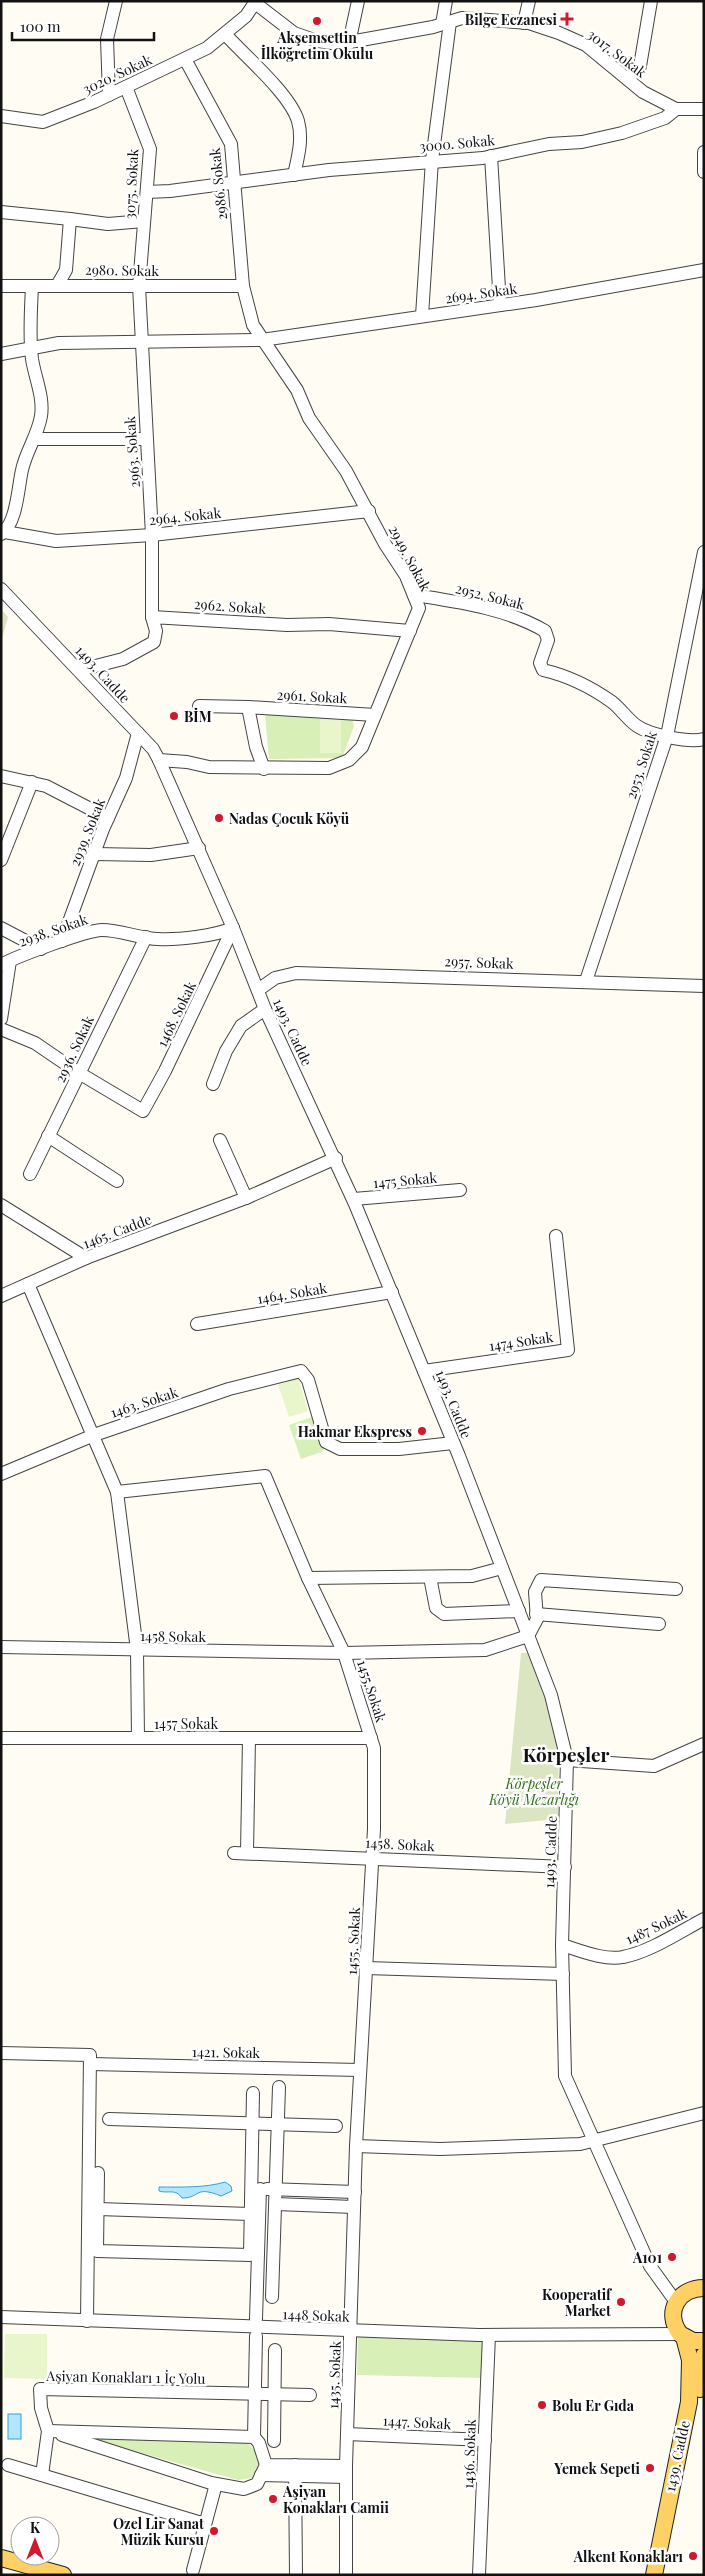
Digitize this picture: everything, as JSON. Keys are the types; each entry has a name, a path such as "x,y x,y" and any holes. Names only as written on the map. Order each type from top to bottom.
{"main road":[{"path":"676,2302 684,2293 692,2289 704,2288"},
{"name":"1439. Cadde","path":"654,2575 689,2402 690,2360 672,2314 676,2302"},
{"path":"680,2332 694,2341 704,2341"},
{"name":"1439. Cadde","path":"664,2575 699,2406 704,2355"},
{"path":"1,2558 63,2575"}],"street":[{"path":"109,95 107,39 116,1"},
{"path":"349,43 358,1"},
{"path":"422,316 432,160 446,23 446,1"},
{"path":"524,23 529,1"},
{"path":"628,79 640,66 652,1"},
{"name":"3020. Sokak","path":"1,116 43,122 109,95 208,48 246,16 255,2"},
{"name":"3017. Sokak","path":"255,2 294,33 317,41 339,44 446,23 462,18 524,23 559,32 586,45 603,62 643,92 676,109 704,109"},
{"path":"225,34 285,98 298,120 300,145 294,175"},
{"name":"2986. Sokak","path":"186,58 231,144 243,286"},
{"name":"3075. Sokak","path":"126,87 150,149 139,286"},
{"name":"3000. Sokak","path":"146,192 170,192 294,175 432,160 491,156 550,144 582,142 622,133 665,118 676,109"},
{"path":"704,152 704,172"},
{"path":"491,156 500,305"},
{"path":"1,212 108,224 144,221"},
{"path":"58,284 66,270 70,219"},
{"name":"2694. Sokak","path":"262,340 500,305 704,270"},
{"name":"2980. Sokak","path":"1,286 58,284 243,286"},
{"path":"3,533 14,513 22,468 35,439 41,415 39,387 32,347 32,286"},
{"name":"2963. Sokak","path":"139,286 152,534 152,617"},
{"name":"2949. Sokak","path":"159,760 188,762 209,767 264,769 330,768 349,760 362,747 419,608 414,595 346,471 309,418 297,390 253,324 243,286"},
{"path":"1,354 59,343 262,340"},
{"path":"35,439 146,439"},
{"name":"2964. Sokak","path":"3,533 56,541 152,534 369,511"},
{"name":"2953. Sokak","path":"586,981 667,736 704,552"},
{"name":"1493. Cadde","path":"1,589 80,670 138,733 159,760 199,848 265,1009 354,1199 453,1443 551,1695 567,1760 562,1945 565,2076 650,2266 676,2302"},
{"name":"2952. Sokak","path":"414,595 496,611 528,621 545,631 548,640 540,662 543,670 581,682 612,703 638,727 667,736 696,741 704,739"},
{"path":"80,670 123,659 154,642 156,631 152,617"},
{"name":"2962. Sokak","path":"152,617 287,625 330,624 410,631"},
{"name":"2961. Sokak","path":"199,706 375,714"},
{"path":"248,707 256,747 264,769"},
{"name":"2939. Sokak","path":"62,941 108,818 126,778 138,733"},
{"path":"1,776 46,786 108,818"},
{"path":"1,860 32,782"},
{"path":"94,854 151,855 199,848"},
{"path":"1,928 41,949"},
{"name":"2938. Sokak","path":"5,963 62,941 100,930 157,940 221,933 233,928"},
{"name":"1468. Sokak","path":"79,1074 143,1111 165,1071 233,928"},
{"name":"2936. Sokak","path":"30,1174 146,937"},
{"path":"1,1019 5,963"},
{"name":"2957. Sokak","path":"258,990 275,978 296,973 704,986"},
{"path":"213,1084 226,1051 241,1026 265,1009"},
{"path":"1,1029 35,1043 79,1074"},
{"path":"48,1136 117,1181"},
{"path":"220,1140 246,1198"},
{"name":"1465. Cadde","path":"1,1296 86,1258 246,1198 336,1158"},
{"name":"1475 Sokak","path":"354,1199 460,1190"},
{"path":"1,1205 86,1258"},
{"name":"1474 Sokak","path":"424,1370 568,1350 556,1236"},
{"path":"28,1284 117,1492 137,1650 138,1738"},
{"name":"1464. Sokak","path":"197,1324 392,1292"},
{"name":"1463. Sokak","path":"1,1474 94,1435 229,1389 301,1372 308,1380 326,1442 340,1449 399,1449 453,1443"},
{"name":"1455.Sokak","path":"117,1492 265,1476 308,1578 344,1654 371,1738"},
{"path":"308,1578 472,1576 502,1568"},
{"path":"430,1577 436,1608 444,1614 519,1611"},
{"path":"528,1636 537,1619 535,1592 541,1580 676,1589"},
{"path":"536,1614 658,1624"},
{"name":"1458 Sokak","path":"1,1647 344,1654 485,1650 528,1636"},
{"name":"1457 Sokak","path":"1,1738 371,1738"},
{"name":"1458. Sokak","path":"249,1738 241,1853 372,1857 565,1867"},
{"name":"1455. Sokak","path":"356,2146 372,1857 374,1748 371,1738"},
{"path":"567,1760 654,1766 699,1747"},
{"name":"1487 Sokak","path":"562,1945 612,1958 623,1958 646,1949 704,1919"},
{"path":"366,1968 562,1974"},
{"name":"1421. Sokak","path":"1,2053 90,2059 360,2070"},
{"path":"87,2321 90,2059"},
{"path":"272,2297 279,2087"},
{"path":"253,2093 252,2124 256,2189 256,2319"},
{"path":"356,2146 440,2149 580,2144 704,2113"},
{"path":"109,2119 336,2126"},
{"name":"1435. Sokak","path":"346,2575 346,2471 356,2146"},
{"path":"98,2172 97,2251 250,2255 250,2214 256,2189"},
{"path":"256,2189 355,2192"},
{"path":"276,2204 354,2207"},
{"path":"98,2209 250,2214"},
{"name":"1448 Sokak","path":"1,2317 489,2335 629,2335 638,2330 680,2332"},
{"name":"1436. Sokak","path":"479,2575 489,2335"},
{"path":"48,2431 216,2484 244,2489 257,2484 263,2470 259,2443 254,2437 253,2395 256,2339"},
{"path":"274,2441 275,2350"},
{"name":"Aşiyan Konakları 1 İç Yolu","path":"42,2475 48,2431 41,2408 40,2388 310,2395"},
{"path":"48,2431 254,2437"},
{"name":"1447. Sokak","path":"347,2434 484,2440"},
{"path":"8,2464 205,2524"},
{"path":"263,2470 346,2471"},
{"path":"295,2471 296,2575"},
{"path":"193,2570 216,2484"}],"green space":[{"path":"1,609 8,617 1,642"},
{"path":"265,715 352,718 354,726 342,758 269,759"},
{"path":"320,719 341,719 341,753 320,753"},
{"path":"298,1378 308,1411 289,1417 278,1385"},
{"path":"312,1417 324,1451 301,1459 289,1425"},
{"name":"Körpeşler Köyü Mezarlığı","path":"521,1653 528,1653 545,1696 559,1740 558,1819 505,1824"},
{"path":"5,2334 47,2334 47,2379 4,2378"},
{"path":"358,2336 483,2341 482,2378 357,2375"},
{"path":"73,2434 245,2441 254,2449 259,2463 256,2473 252,2478 238,2480"}],"water":[{"path":"225,2182 231,2186 232,2191 221,2196 202,2192 182,2198 174,2192 159,2191 159,2187 201,2186"},
{"path":"8,2414 21,2414 21,2439 8,2439"}],"place":[{"name":"Bilge Eczanesi","path":"567,19"},
{"name":"Akşemsettin İlköğretim Okulu","path":"317,21"},
{"name":"BİM","path":"174,716"},
{"name":"Nadas Çocuk Köyü","path":"219,818"},
{"name":"Hakmar Ekspress","path":"422,1431"},
{"name":"A101","path":"672,2257"},
{"name":"Kooperatif Market","path":"621,2302"},
{"name":"Bolu Er Gıda","path":"542,2405"},
{"name":"Yemek Sepeti","path":"650,2468"},
{"name":"Aşiyan Konakları Camii","path":"273,2499"},
{"name":"Ozel Lir Sanat Müzik Kursu","path":"214,2531"},
{"name":"Alkent Konakları","path":"693,2556"}],"district":[{"name":"Körpeşler","path":"566,1754"}]}
